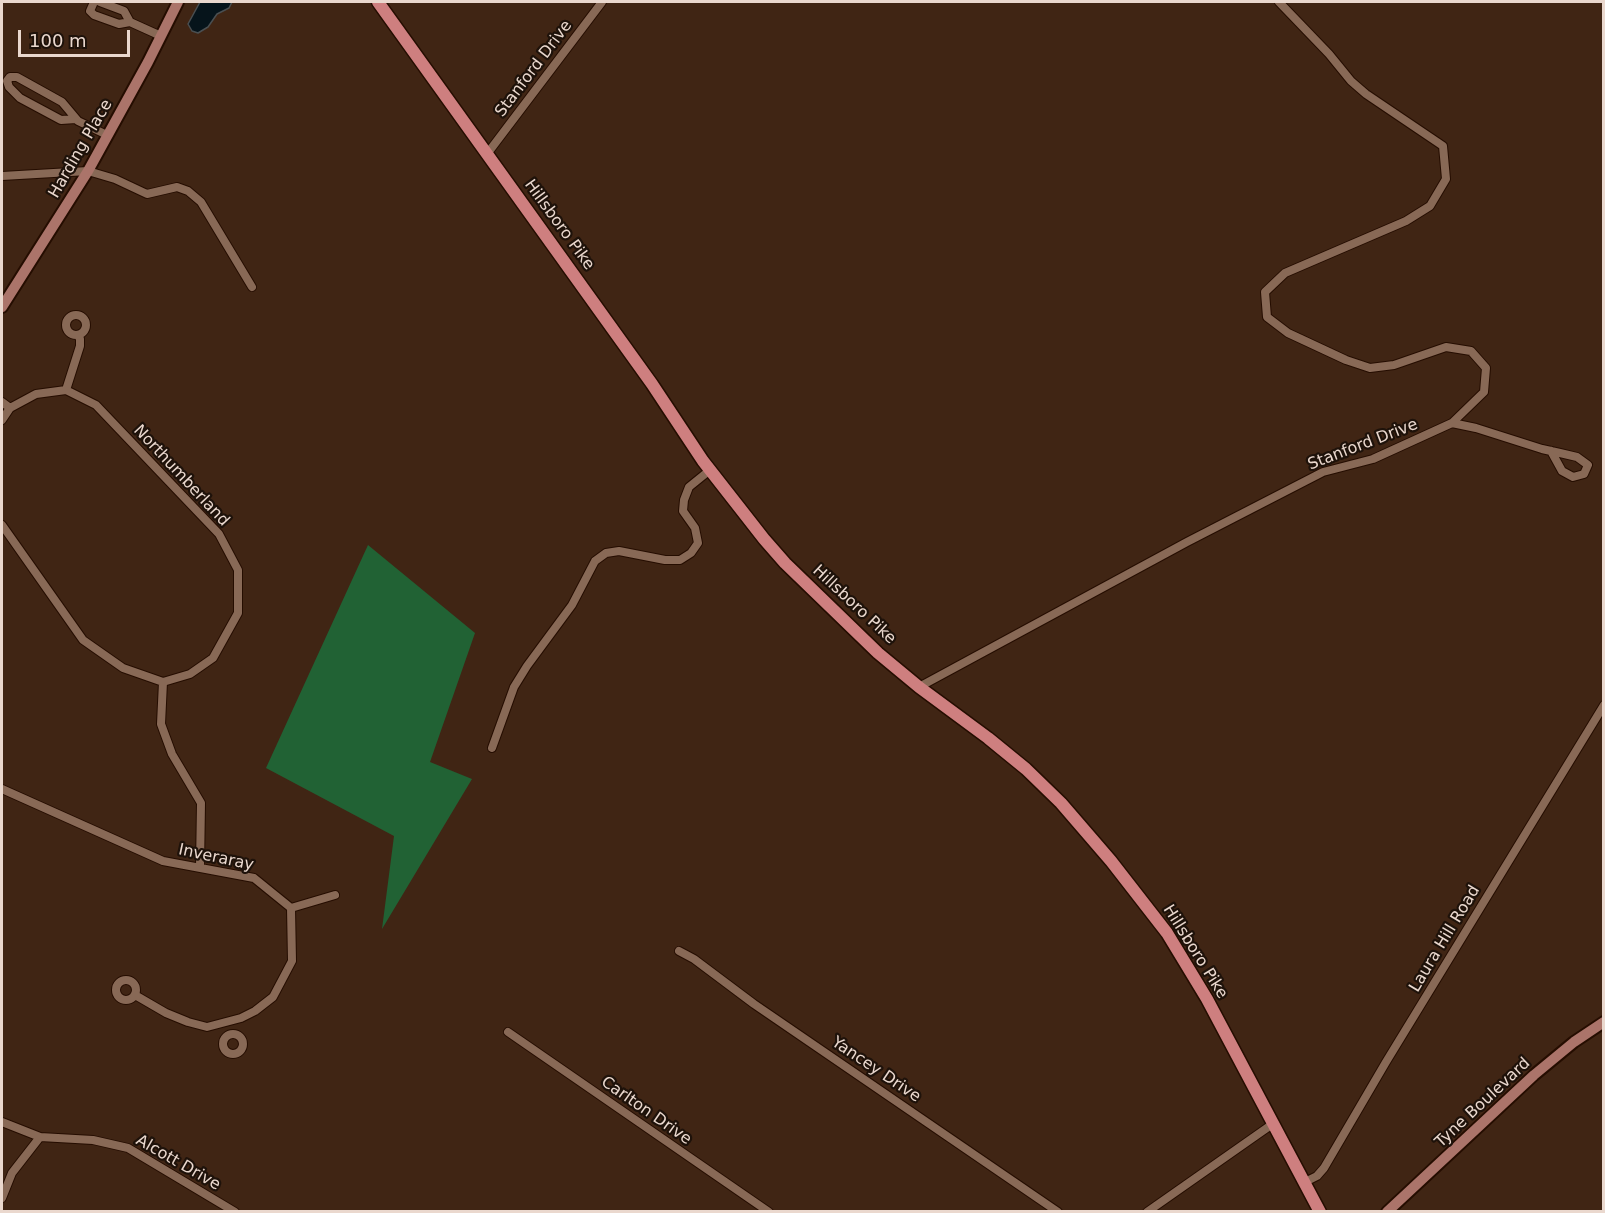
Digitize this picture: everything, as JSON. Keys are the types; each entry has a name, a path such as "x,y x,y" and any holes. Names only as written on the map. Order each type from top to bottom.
{"main road":[{"name":"Harding Place","path":"2,307 88,171 178,2"},
{"name":"Hillsboro Pike","path":"378,2 652,384 718,483 785,563 878,653 1026,769 1061,803 1111,861 1167,933 1207,999 1320,1212"},
{"name":"Tyne Boulevard","path":"1387,1212 1534,1076 1574,1042 1604,1022"}],"street":[{"path":"94,2 90,11 94,15 119,24 130,21"},
{"path":"100,2 124,11 130,21 161,36"},
{"name":"Stanford Drive","path":"487,154 602,2"},
{"name":"Stanford Drive","path":"920,687 1187,542 1323,472 1373,459 1452,423 1484,392 1486,368 1471,351 1446,347 1394,365 1370,368 1346,360 1288,333 1267,317 1265,292 1285,273 1406,221 1430,206 1446,180 1443,146 1366,94 1351,81 1321,45 1279,2"},
{"path":"76,119 61,120 20,98 9,87 7,81 10,77 17,77 62,102 76,119 107,135"},
{"path":"2,176 88,171 115,179 147,194 177,187 188,191 201,202 252,287"},
{"path":"2,420 10,408 36,394 66,390 80,346 78,335"},
{"name":"Northumberland","path":"66,390 96,405 104,413 219,534 238,570 238,613 213,658 190,674 163,682"},
{"path":"2,402 10,408"},
{"path":"1452,423 1577,457 1588,465 1584,474 1573,477 1562,471 1551,451"},
{"path":"492,748 514,687 572,605 595,561 606,553 619,551 665,560 680,560 691,553 698,543 695,528 683,511 684,500 689,487 710,470"},
{"path":"2,525 82,640 123,668 163,682 161,724 172,754 201,803 200,867"},
{"name":"Laura Hill Road","path":"1305,1182 1317,1176 1324,1168 1386,1062 1604,705"},
{"name":"Inveraray","path":"2,789 163,861 254,878 291,908"},
{"path":"135,995 188,1022 207,1027 255,1011 273,997 292,961 291,908 335,895"},
{"name":"Yancey Drive","path":"679,951 694,959 754,1004 1059,1212"},
{"path":"227,1022 230,1035"},
{"name":"Carlton Drive","path":"508,1032 769,1212"},
{"name":"Alcott Drive","path":"2,1122 40,1137 93,1140 128,1148 235,1212"},
{"path":"1147,1212 1274,1123"},
{"path":"2,1198 12,1173 40,1137"}],"green space":[{"path":"368,545 475,633 430,762 472,779 382,929 394,836 266,768"}],"shaded area":[{"path":"200,2 232,2 229,8 217,14 208,27 198,33 192,31 188,24"}]}
